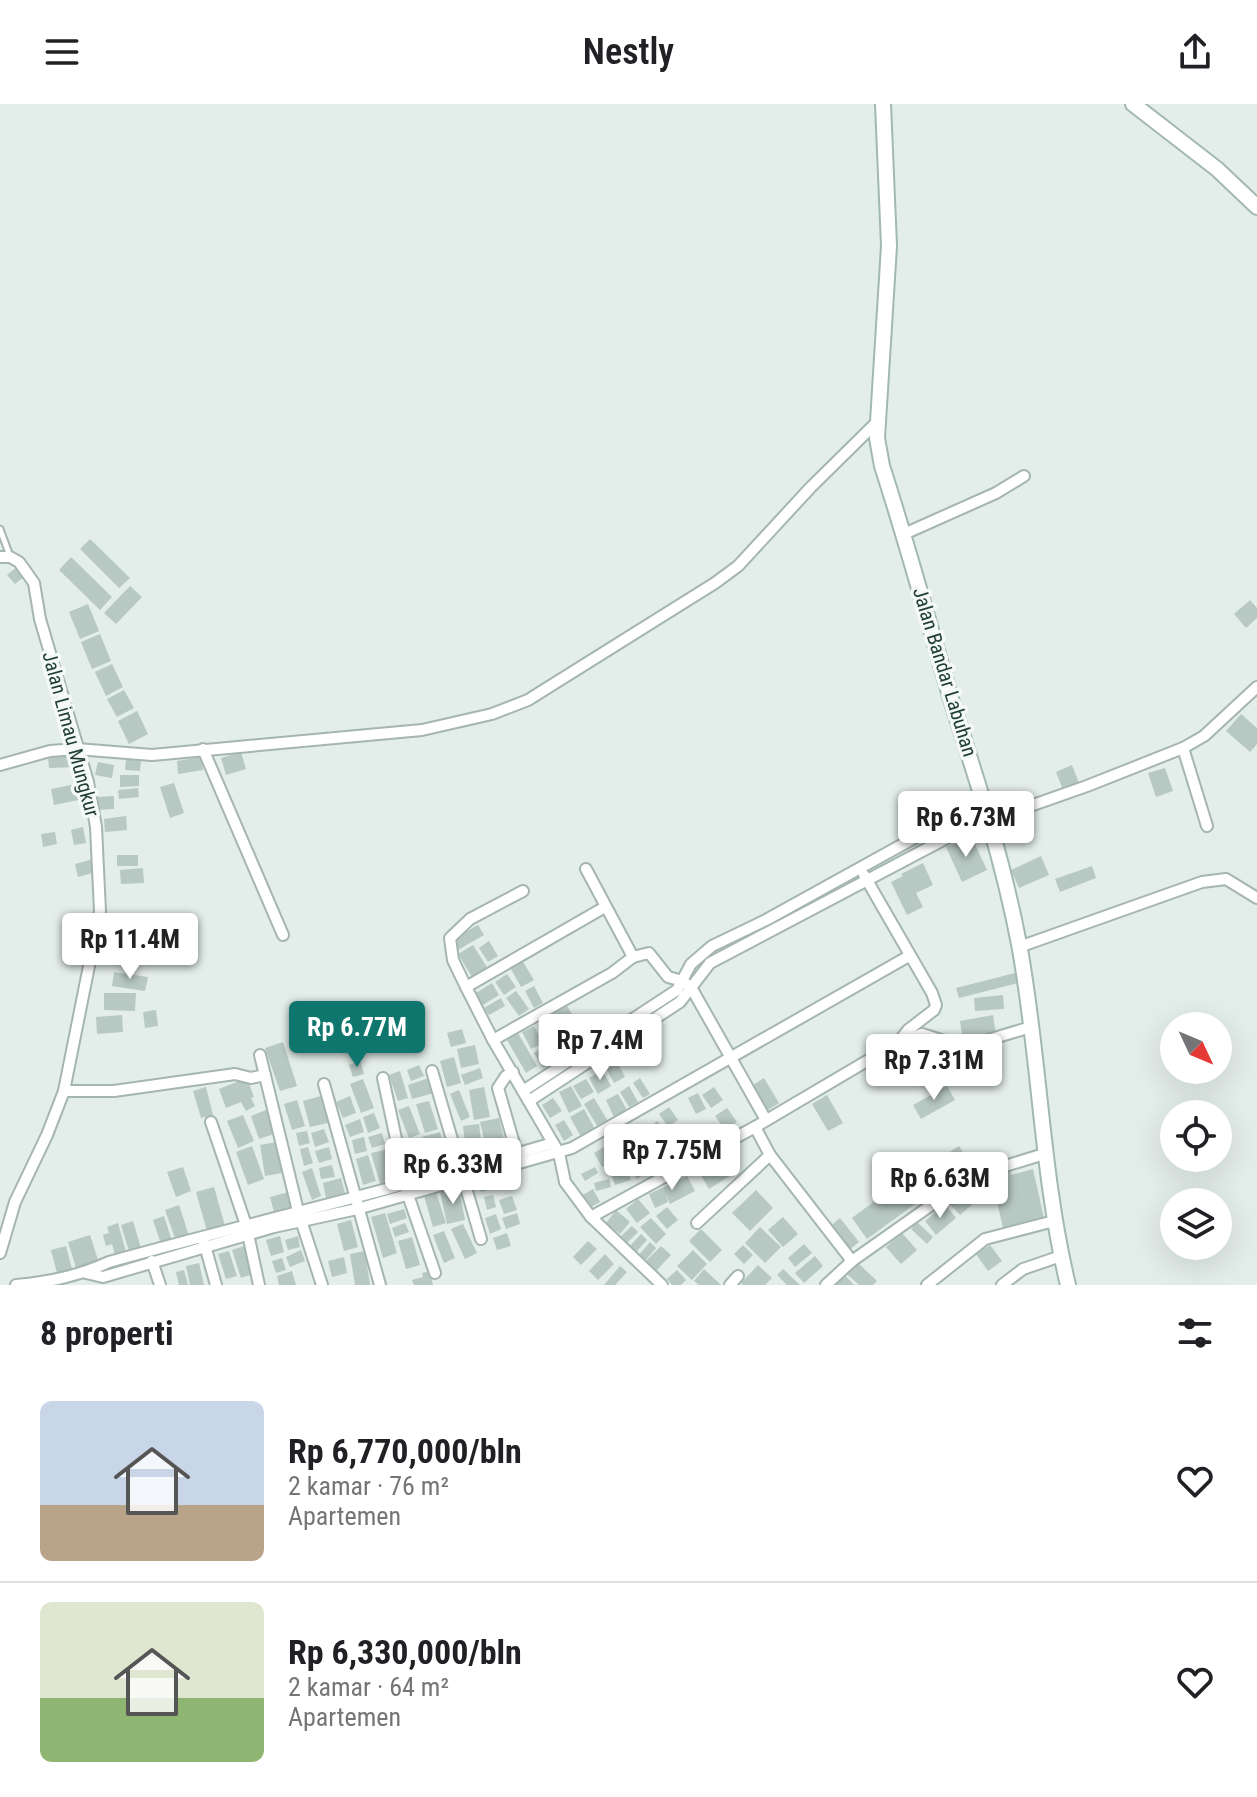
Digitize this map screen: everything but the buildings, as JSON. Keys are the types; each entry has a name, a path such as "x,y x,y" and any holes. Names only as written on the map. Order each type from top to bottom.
{"main road":[{"name":"Jalan Bandar Labuhan","path":"883,104 889,246 877,422 882,466 989,820 1019,947 1044,1154 1068,1285"},
{"path":"1133,104 1217,169 1257,207"}],"street":[{"path":"0,765 31,754 77,749 152,755 422,730 492,714 528,700 615,648 738,566 877,422"},
{"path":"904,534 996,493 1024,476"},
{"name":"Jalan Limau Mungkur","path":"0,1253 15,1202 64,1091 100,922 96,827 88,782 40,619 34,583 25,568 5,557"},
{"path":"526,1096 676,997 710,963 962,830 1183,748 1204,736 1257,687"},
{"path":"1183,748 1207,826"},
{"path":"203,749 283,935"},
{"path":"687,985 691,964 712,946 983,800"},
{"path":"923,834 930,847"},
{"path":"859,867 936,1005 899,1042"},
{"path":"586,869 633,957"},
{"path":"1019,947 1202,882 1226,879 1257,898"},
{"path":"523,891 460,925 450,938 453,960 493,1040 556,1148 565,1182 591,1217 662,1285"},
{"path":"466,987 605,907"},
{"path":"493,1040 612,973 633,957 649,953 668,977 687,985 766,1120"},
{"path":"462,1173 587,1141 909,956"},
{"path":"591,1217 755,1127 899,1042 922,1034 964,1047 1031,1027"},
{"path":"260,1055 300,1216 322,1285"},
{"path":"432,1071 481,1239"},
{"path":"513,1072 498,1088 517,1154"},
{"path":"64,1091 114,1091 235,1074 251,1078 265,1075"},
{"path":"383,1078 407,1190 435,1273"},
{"path":"324,1084 380,1285"},
{"path":"211,1122 247,1230 259,1285"},
{"path":"755,1127 770,1155 852,1261"},
{"path":"103,1276 150,1251 356,1204 517,1154 556,1148"},
{"path":"826,1285 852,1261 961,1184 989,1171 1044,1154"},
{"path":"697,1223 770,1155"},
{"path":"927,1285 985,1239 1054,1221"},
{"path":"16,1285 47,1284 86,1273 103,1276 206,1248 247,1230"},
{"path":"202,1237 216,1285"},
{"path":"150,1251 160,1285"},
{"path":"1002,1285 1023,1269 1061,1256"},
{"path":"730,1285 738,1276"}],"lane":[{"path":"0,529 5,557"}]}
